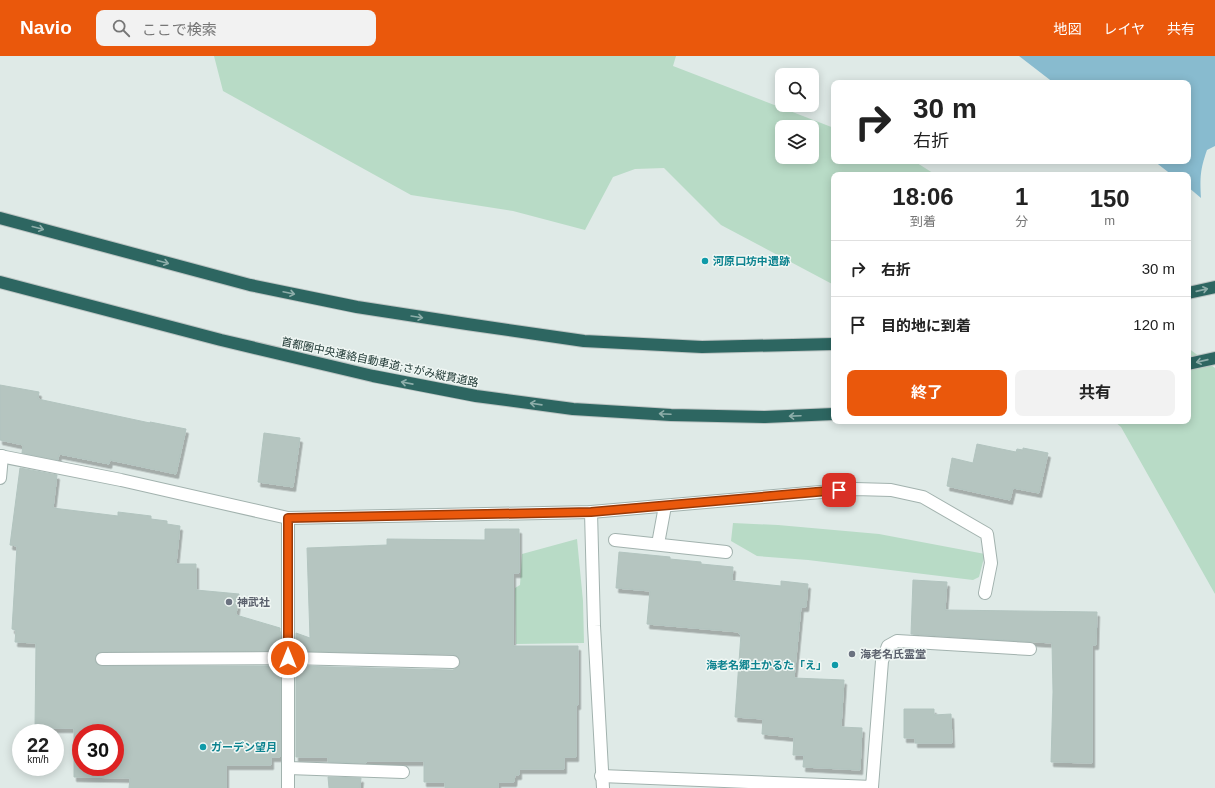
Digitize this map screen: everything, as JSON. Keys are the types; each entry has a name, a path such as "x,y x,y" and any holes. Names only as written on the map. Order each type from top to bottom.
{"highway":[{"path":"0,218 250,285 357,307 467,324 584,341 702,347 831,344"},
{"name":"首都圏中央連絡自動車道;さがみ縦貫道路","path":"0,282 221,340 373,376 476,396 573,409 671,415 765,417 831,414"},
{"path":"1191,292 1215,287"},
{"path":"1191,363 1215,358"}],"street":[{"path":"0,478 1,456 121,480 288,518 591,512 855,489 891,490 923,497 987,534 991,563 985,593"},
{"path":"658,544 665,506"},
{"path":"591,512 594,626 602,782 872,787 882,660 888,646 897,641 1030,649"},
{"path":"288,518 288,788"},
{"path":"615,540 726,552"},
{"path":"102,659 288,658 453,662"},
{"path":"288,768 403,772"}],"green space":[{"path":"214,56 676,56 673,66 775,105 775,112 792,112 813,120 775,120 775,164 819,164 819,122 831,127 831,164 919,164 931,172 831,172 831,283 721,225 664,168 635,169 613,177 585,230 513,211 411,195 223,91"},
{"path":"1191,350 1215,368 1215,594 1121,427 1118,424 1191,424"},
{"path":"733,523 778,525 879,534 985,554 979,577 973,580 808,560 757,556 731,541"},
{"path":"577,539 583,601 584,643 516,644 515,588 520,585 522,554"}],"water":[{"path":"1019,56 1215,56 1215,146 1207,150 1203,163 1201,198 1191,190 1191,172 1168,172 1158,164 1191,164 1191,80 1050,80"}],"building":[{"path":"0,385 39,392 38,399 150,423 186,429 176,474 110,460 109,464 59,454 58,460 22,453 23,445 0,440"},
{"path":"264,433 300,438 293,487 258,482"},
{"path":"977,444 1016,452 1017,449 1023,450 1023,448 1048,453 1039,493 1013,488 1010,500 947,486 952,458 973,463"},
{"path":"20,468 57,475 53,508 118,516 118,512 151,516 151,519 167,521 167,524 180,526 176,564 196,564 196,590 239,594 236,615 280,628 280,651 102,652 98,653 95,659 96,663 102,666 280,666 280,757 271,757 271,765 226,765 226,788 129,788 130,778 74,777 124,776 124,724 72,724 72,728 64,728 64,724 35,724 36,643 15,642 16,630 12,629 17,546 10,545"},
{"path":"485,529 519,529 519,573 513,573 513,646 578,646 576,757 564,757 564,769 519,769 519,775 515,775 514,782 498,782 498,788 445,788 445,782 424,782 424,761 366,761 366,763 328,762 328,757 296,757 296,666 453,670 457,668 460,663 459,658 453,654 296,651 296,633 310,638 307,548 387,545 387,539 485,540"},
{"path":"619,552 670,557 670,559 701,562 701,564 733,567 732,581 781,586 781,581 808,584 806,607 801,607 794,678 844,680 841,727 862,728 860,770 803,767 804,755 793,755 794,737 762,734 763,719 735,717 741,634 739,634 739,632 647,624 650,591 616,588"},
{"path":"913,580 947,582 945,610 1097,612 1096,645 1092,645 1092,763 1051,762 1053,692 1052,643 911,634"},
{"path":"904,709 934,709 934,715 951,714 952,743 915,743 915,738 904,738"},
{"path":"328,777 361,778 360,788 329,788"}],"place":[{"name":"河原口坊中遺跡","path":"705,261"},
{"name":"神武社","path":"229,602"},
{"name":"海老名氏霊堂","path":"852,654"},
{"name":"海老名郷土かるた「え」","path":"835,665"},
{"name":"ガーデン望月","path":"203,747"}],"route":[{"path":"288,658 288,518 591,512 839,490"}]}
